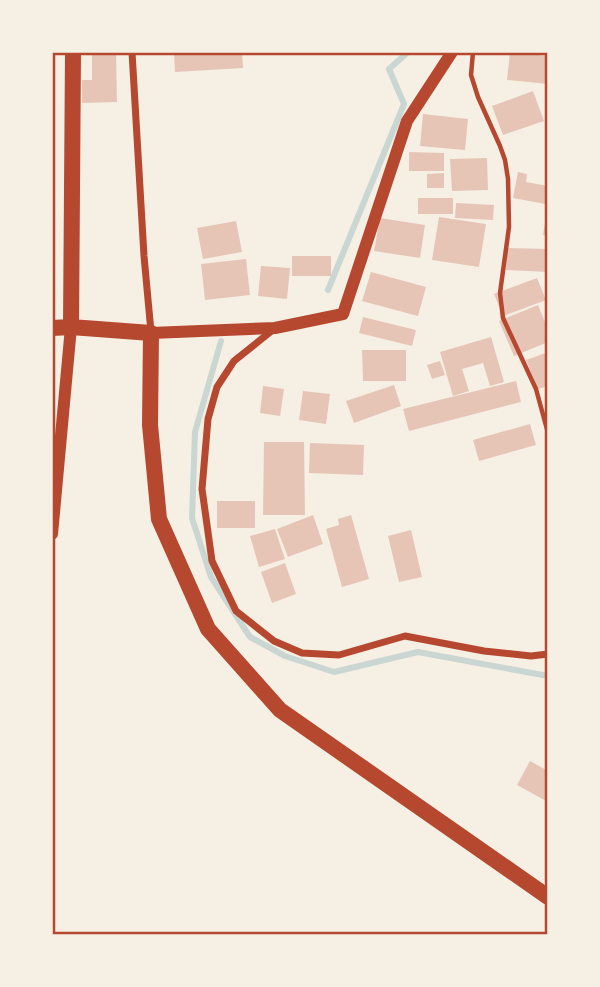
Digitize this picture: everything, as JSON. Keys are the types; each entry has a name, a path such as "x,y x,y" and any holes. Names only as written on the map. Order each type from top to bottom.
{"main road":[{"path":"71,327 74,52"},
{"path":"52,328 151,333 150,425 159,519 208,629 280,710 548,897"}],"street":[{"path":"132,52 151,333 275,328 343,314 407,121 452,52"},
{"path":"52,534 71,327"},
{"path":"275,328 234,361 217,387 208,419 202,489 210,549 212,561 236,611 274,641 302,653 339,656 405,636 484,652 531,656 548,654"}],"lane":[{"path":"473,52 471,75 505,159 508,179 509,227 500,293 503,318 536,389 548,433"}],"building":[{"path":"92,52 116,52 117,102 82,103 82,80 92,80"},
{"path":"174,52 242,52 243,68 175,72"},
{"path":"510,52 548,56 548,84 507,80"},
{"path":"533,91 544,121 503,135 492,106"},
{"path":"423,114 468,119 465,150 420,146"},
{"path":"409,152 444,153 444,171 409,171"},
{"path":"487,158 488,190 452,191 450,159"},
{"path":"518,172 527,174 526,182 548,186 545,204 513,198"},
{"path":"444,173 444,188 427,188 427,174"},
{"path":"418,198 453,198 453,214 418,214"},
{"path":"456,203 494,205 493,220 455,218"},
{"path":"546,216 548,217 548,236 543,235"},
{"path":"439,217 486,224 479,267 432,260"},
{"path":"380,218 425,225 420,258 374,251"},
{"path":"236,221 242,252 203,259 197,228"},
{"path":"507,248 548,249 548,272 506,270"},
{"path":"292,256 331,256 331,276 292,276"},
{"path":"246,259 250,295 205,300 201,264"},
{"path":"261,266 290,268 287,299 258,296"},
{"path":"371,272 426,287 418,316 362,301"},
{"path":"537,278 546,300 503,316 494,294"},
{"path":"538,305 548,329 548,342 514,356 499,321"},
{"path":"363,317 416,330 412,346 359,333"},
{"path":"491,337 504,382 490,386 483,363 462,369 469,391 453,396 440,352"},
{"path":"362,350 406,350 406,381 363,381"},
{"path":"548,352 548,386 538,389 526,360"},
{"path":"440,361 445,375 432,379 427,365"},
{"path":"516,381 521,402 409,431 403,409"},
{"path":"394,385 401,406 354,423 346,401"},
{"path":"263,386 284,389 280,416 260,413"},
{"path":"303,391 330,394 326,424 299,420"},
{"path":"530,424 536,445 479,461 473,440"},
{"path":"264,442 304,442 305,515 263,515"},
{"path":"310,443 364,445 363,475 309,473"},
{"path":"217,501 255,501 255,528 217,528"},
{"path":"313,515 323,544 288,557 277,529"},
{"path":"351,515 369,579 342,587 326,529 339,525 338,519"},
{"path":"275,529 285,559 259,567 250,536"},
{"path":"411,530 422,577 399,582 388,536"},
{"path":"285,563 296,594 272,603 261,572"},
{"path":"530,761 548,771 548,802 517,785"}],"waterway":[{"path":"328,290 404,104 389,69 408,52"},
{"path":"221,341 195,432 192,518 211,577 250,637 285,656 334,672 418,652 548,676"}]}
